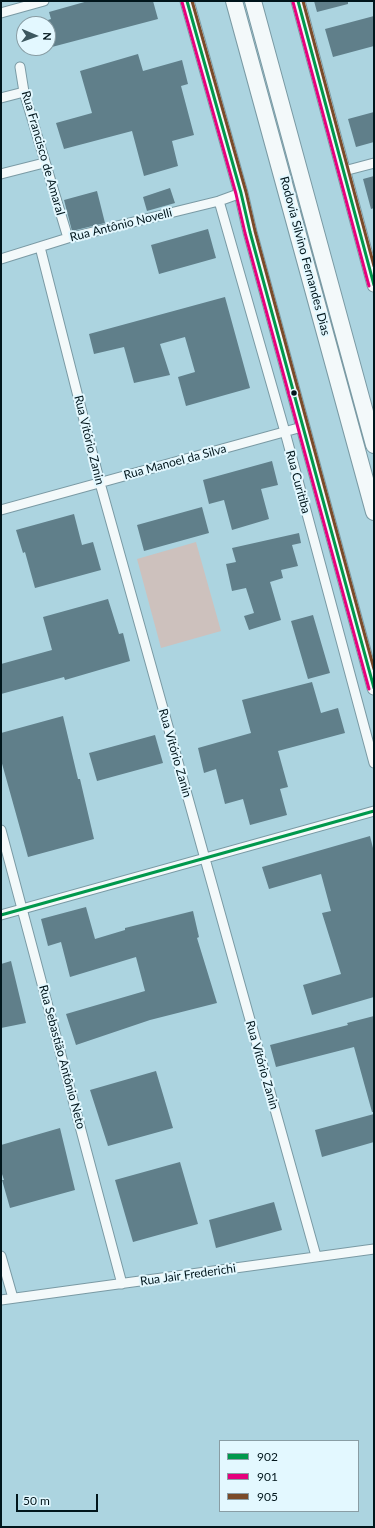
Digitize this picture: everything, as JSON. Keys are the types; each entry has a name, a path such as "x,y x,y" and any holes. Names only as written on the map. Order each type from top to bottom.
{"highway":[{"name":"Rodovia Silvino Fernandes Dias","path":"234,1 374,512"},
{"name":"Rodovia Silvino Fernandes Dias","path":"253,1 374,445"}],"street":[{"path":"1,12 44,1"},
{"name":"Rua Curitiba","path":"187,1 241,193 302,427 374,688"},
{"path":"298,1 374,285"},
{"name":"Rua Francisco de Amaral","path":"20,67 24,92 44,163 68,238"},
{"path":"1,98 24,92"},
{"path":"1,174 44,163"},
{"path":"344,171 374,163"},
{"name":"Rua Antônio Novelli","path":"1,259 68,238 219,201 241,193"},
{"name":"Rua Curitiba","path":"219,201 285,432 374,763"},
{"name":"Rua Vitório Zanin","path":"40,247 100,483 316,1256"},
{"name":"Rua Manoel da Silva","path":"1,510 302,427"},
{"path":"1,915 374,811"},
{"name":"Rua Sebastião Antônio Neto","path":"1,830 122,1284"},
{"name":"Rua Jair Frederichi","path":"1,1300 374,1249"},
{"path":"1,1256 12,1298"}],"shaded area":[{"path":"196,542 221,631 161,648 137,559"}],"building":[{"path":"88,1 153,1 158,19 56,46 56,16 50,16 49,12"},
{"path":"314,1 348,1 348,4 317,12"},
{"path":"374,16 374,46 333,57 325,29"},
{"path":"138,54 143,71 182,60 188,84 181,86 194,135 172,141 178,166 144,176 132,131 64,149 56,123 92,113 80,71"},
{"path":"374,112 374,142 356,147 348,119"},
{"path":"374,176 374,208 371,209 363,179"},
{"path":"170,188 175,203 147,211 143,197"},
{"path":"97,191 105,223 72,231 64,200"},
{"path":"208,229 216,258 159,274 151,245"},
{"path":"225,297 250,388 186,406 178,377 195,372 185,337 160,344 170,375 134,383 124,347 94,354 89,334"},
{"path":"272,461 278,485 261,489 269,519 232,530 224,500 209,504 203,480"},
{"path":"202,507 209,533 144,551 137,525"},
{"path":"74,514 82,545 93,542 101,570 35,588 25,552 23,553 16,530"},
{"path":"299,533 301,543 292,545 298,566 281,570 283,578 270,582 281,620 249,630 244,616 254,613 246,588 232,591 226,564 236,562 232,548"},
{"path":"108,599 119,634 123,633 130,661 65,680 64,677 1,694 1,664 52,650 43,617"},
{"path":"313,615 330,673 308,679 291,621"},
{"path":"312,682 321,713 338,708 345,733 278,751 288,787 280,789 287,815 250,825 243,799 225,804 216,769 204,773 198,748 251,733 242,700"},
{"path":"63,716 94,839 28,857 1,760 1,733"},
{"path":"155,735 163,763 97,781 89,753"},
{"path":"370,836 374,852 374,997 312,1015 303,985 341,974 322,913 331,911 321,874 269,889 262,867"},
{"path":"86,907 95,939 125,930 125,928 193,911 199,937 197,938 217,1003 150,1020 76,1045 66,1014 145,991 136,957 70,977 61,942 48,946 41,919"},
{"path":"11,961 26,1023 1,1028 1,964"},
{"path":"374,1016 374,1112 372,1112 354,1047 276,1067 270,1045 348,1025 347,1023"},
{"path":"156,1071 173,1128 108,1146 90,1090"},
{"path":"374,1114 374,1142 322,1157 315,1130"},
{"path":"60,1128 75,1190 10,1208 2,1180 4,1180 1,1171 1,1145"},
{"path":"180,1162 198,1224 133,1242 115,1180"},
{"path":"274,1202 282,1230 216,1248 209,1220"}],"transit line":[{"name":"902","path":"187,1 241,193 250,232 374,688"},
{"name":"905","path":"192,1 246,192 255,231 374,669"},
{"name":"902","path":"298,1 374,285"},
{"name":"905","path":"303,1 374,266"},
{"name":"901","path":"182,2 236,194 245,233 369,689"},
{"name":"901","path":"293,2 369,286"},
{"name":"902","path":"1,915 374,811"}]}
